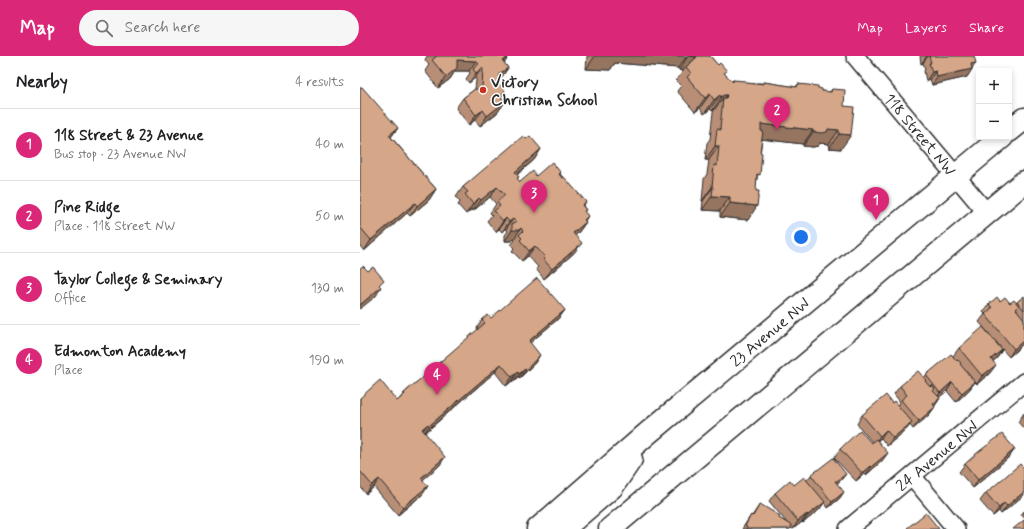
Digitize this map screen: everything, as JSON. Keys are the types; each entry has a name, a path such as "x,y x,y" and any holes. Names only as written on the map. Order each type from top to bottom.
{"main road":[{"path":"1012,129 1024,119"},
{"name":"23 Avenue NW","path":"538,529 648,433 998,140"},
{"path":"610,529 1024,182"},
{"path":"563,529 612,487 648,433"}],"street":[{"name":"118 Street NW","path":"855,56 987,213"},
{"name":"24 Avenue NW","path":"848,529 1024,382"},
{"path":"912,476 956,529"}],"building":[{"path":"437,56 509,56 503,61 508,68 499,74 498,82 505,91 500,96 505,102 487,116 483,110 476,115 463,98 475,89 482,89 483,69 482,68 476,73 473,69 479,64 476,61 457,60 457,68 446,77 432,60"},
{"path":"688,56 710,56 718,65 720,63 727,71 724,73 733,82 733,80 746,81 746,83 764,84 764,82 797,87 798,84 818,86 818,88 822,89 822,91 831,92 832,89 845,90 844,106 854,107 851,135 839,134 839,130 828,129 827,132 822,133 813,132 813,130 761,124 761,131 763,131 760,152 762,153 760,175 757,174 756,191 759,191 757,206 730,203 730,197 712,196 714,165 717,166 719,146 715,146 717,129 721,130 723,98 726,98 727,95 721,97 720,95 714,100 710,94 705,98 687,77 691,73 686,67 697,57"},
{"path":"929,56 974,56 976,63 971,64 972,69 937,77 936,71 932,72 929,63 931,63"},
{"path":"362,87 398,128 389,135 436,189 417,206 415,203 371,240 360,227 360,88"},
{"path":"523,136 526,139 530,136 541,149 515,172 519,177 517,178 520,182 533,171 536,176 552,162 561,173 559,174 562,178 564,177 586,202 582,205 588,216 584,220 586,222 573,233 582,243 552,269 543,259 545,257 535,246 529,251 520,240 522,238 519,235 523,231 521,228 519,230 512,230 512,224 516,222 513,219 509,222 506,218 503,221 494,211 500,206 497,202 505,195 497,187 481,200 479,198 473,204 465,194 468,192 463,187"},
{"path":"363,266 368,271 373,267 384,280 379,285 381,287 360,305 360,268"},
{"path":"537,278 565,310 529,341 540,355 526,370 525,369 519,374 518,372 512,377 501,364 429,426 428,424 422,429 445,457 421,478 428,486 403,507 379,479 372,485 360,471 360,398 380,380 397,401 405,394 404,393 485,323 482,320 488,315 491,318"},
{"path":"1024,296 1024,310 1017,302"},
{"path":"997,297 1000,301 1005,297 1010,303 1014,300 1019,306 1016,309 1024,319 1024,340 1014,349 985,314 992,308 989,304"},
{"path":"983,327 1002,350 991,359 996,365 982,376 959,348"},
{"path":"951,354 961,363 960,364 975,382 962,393 952,382 940,393 926,375"},
{"path":"918,371 930,387 932,385 935,389 933,391 940,398 933,404 935,407 919,421 901,400 907,395 900,386"},
{"path":"886,395 892,403 894,401 912,422 893,438 886,430 880,436 862,415"},
{"path":"860,430 871,443 876,439 888,453 862,473 840,449"},
{"path":"1002,434 1015,449 978,480 965,464"},
{"path":"833,458 846,474 835,481 844,492 832,502 811,475"},
{"path":"1020,464 1024,468 1024,492 1007,506 1004,503 999,508 986,493"},
{"path":"804,477 825,502 798,521 775,493 790,480 794,485"},
{"path":"760,504 780,516 779,518 792,526 790,529 746,529 747,527 745,526 751,515 753,516"},
{"path":"926,513 939,529 907,528"},
{"path":"1024,520 1024,529 1013,529"}],"place":[{"name":"Victory Christian School","path":"483,90"},
{"name":"Pine Ridge","path":"777,130"},
{"name":"Taylor College & Seminary","path":"534,213"},
{"name":"118 Street & 23 Avenue","path":"876,220"},
{"name":"Edmonton Academy","path":"437,395"}]}
